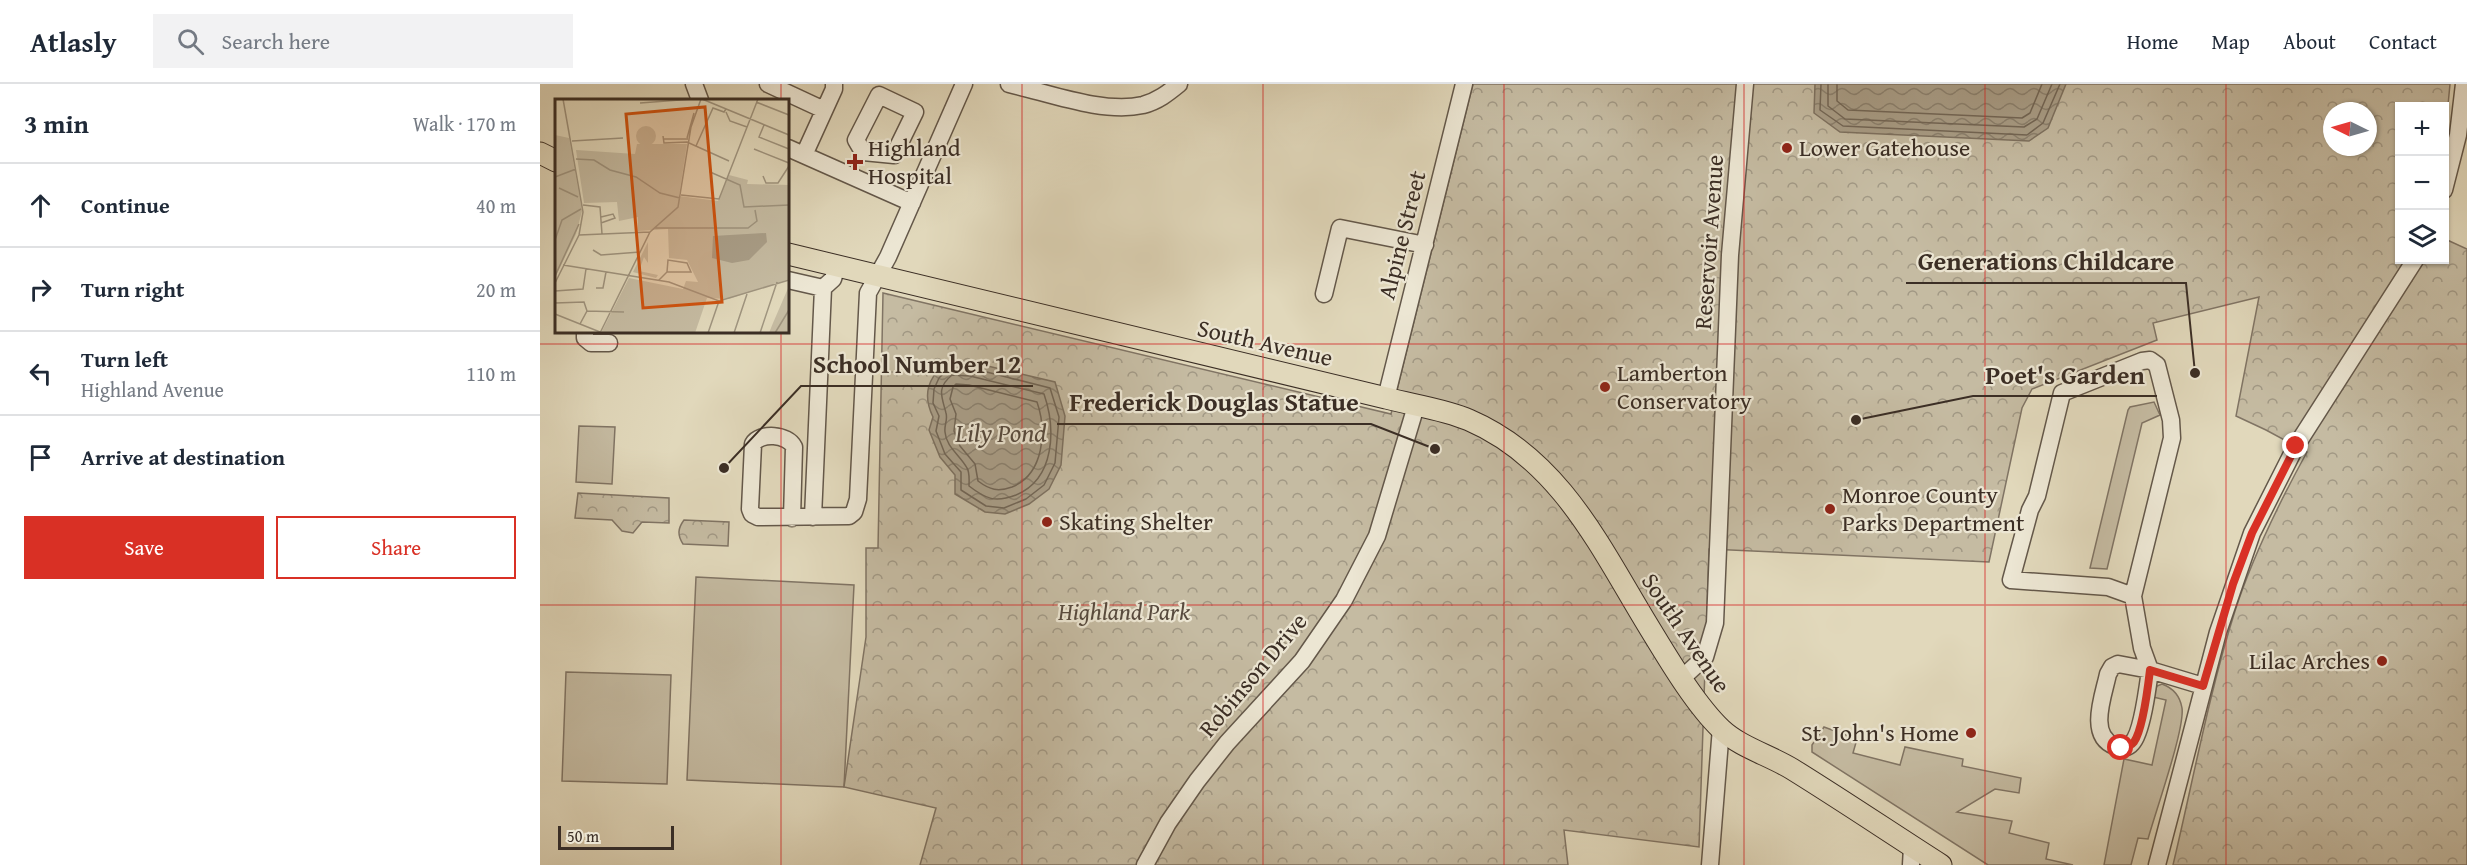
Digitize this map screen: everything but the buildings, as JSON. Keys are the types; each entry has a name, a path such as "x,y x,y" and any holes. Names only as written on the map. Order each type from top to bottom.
{"main road":[{"path":"540,153 555,160"},
{"name":"South Avenue","path":"789,254 1386,398 1467,419 1500,436 1529,457 1558,485 1580,513 1682,679 1721,728 1790,768 1912,856 1941,865"}],"street":[{"path":"694,84 700,99"},
{"path":"768,84 824,110"},
{"path":"804,155 834,89 834,84"},
{"path":"792,518 794,447 791,441 786,438 761,436 753,444 750,509 752,514 758,517 792,518 849,516 854,512 857,506 868,293 888,258 964,84"},
{"path":"1010,84 1099,105 1122,107 1144,105 1164,97 1179,84"},
{"name":"Alpine Street","path":"1386,398 1464,84"},
{"name":"Reservoir Avenue","path":"1682,679 1705,657 1715,622 1730,255 1745,84"},
{"path":"2449,173 2465,107 2464,84"},
{"path":"789,148 912,203"},
{"path":"854,178 863,152"},
{"path":"1324,294 1340,228 1425,245"},
{"path":"2157,865 2203,686 2233,584 2252,533 2296,446 2412,264"},
{"path":"813,517 822,288 833,279 837,266"},
{"path":"789,280 822,288"},
{"path":"585,333 585,338 591,343 609,343"},
{"path":"2133,596 2108,587 2011,580 2030,510 2037,496 2062,393 2142,361 2150,360 2157,365 2171,420 2172,438 2133,596 2142,648 2150,670 2143,712 2134,741 2129,746 2121,748 2110,744 2100,729 2098,718 2108,674 2112,667 2118,664 2150,670 2203,686"},
{"name":"Robinson Drive","path":"1145,865 1168,823 1197,781 1227,743 1302,661 1344,600 1377,537 1416,406"},
{"path":"1710,865 1721,728"}],"green space":[{"name":"Highland Park","path":"1473,84 2450,84 2448,102 2395,102 2395,264 2449,264 2449,241 2467,249 2467,865 2173,865 2209,705 2235,611 2267,530 2307,452 2236,416 2259,297 2153,323 2157,340 2032,389 2022,408 1989,562 1709,549 1699,847 1564,830 1568,865 920,865 936,808 844,787 866,637 866,548 878,548 883,293 1391,414"},
{"path":"2154,402 2160,415 2142,423 2107,569 2090,568 2128,410 2130,407"},
{"path":"579,426 615,427 612,484 576,482"},
{"path":"578,493 669,498 669,523 642,522 633,533 622,531 612,520 575,518"},
{"path":"684,520 729,522 728,546 683,544 679,532"},
{"path":"696,577 854,585 844,787 687,780"},
{"path":"566,672 671,675 667,784 562,781"},
{"path":"2162,684 2178,696 2182,708 2182,719 2148,839 2138,838 2131,865 2104,865 2124,759 2152,765 2166,700 2153,697 2157,686"},
{"path":"1824,727 1857,739 1853,753 1900,765 1905,747 1963,759 1962,766 2021,778 2019,793 1995,789 1957,812 2012,821 2009,833 2049,843 2046,859 2073,865 1988,865 1812,752 1812,745"}],"water":[{"path":"1815,84 2066,84 2048,128 2029,141 1840,132 1814,113"},
{"name":"Lily Pond","path":"946,361 971,362 1055,382 1065,416 1061,465 1049,489 1029,504 1005,514 985,512 955,494 955,475 940,457 929,430 933,417 928,401 929,387 935,374"}],"place":[{"name":"Lower Gatehouse","path":"1787,148"},
{"name":"Highland Hospital","path":"855,162"},
{"name":"Generations Childcare","path":"2195,373"},
{"name":"Lamberton Conservatory","path":"1605,387"},
{"name":"Poet's Garden","path":"1856,420"},
{"name":"Frederick Douglas Statue","path":"1435,449"},
{"name":"School Number 12","path":"724,468"},
{"name":"Monroe County Parks Department","path":"1830,509"},
{"name":"Skating Shelter","path":"1047,522"},
{"name":"Lilac Arches","path":"2382,661"},
{"name":"St. John's Home","path":"1971,733"}],"route":[{"path":"2121,748 2129,746 2134,741 2143,712 2150,670 2203,686 2233,584 2252,533 2296,446"}]}
